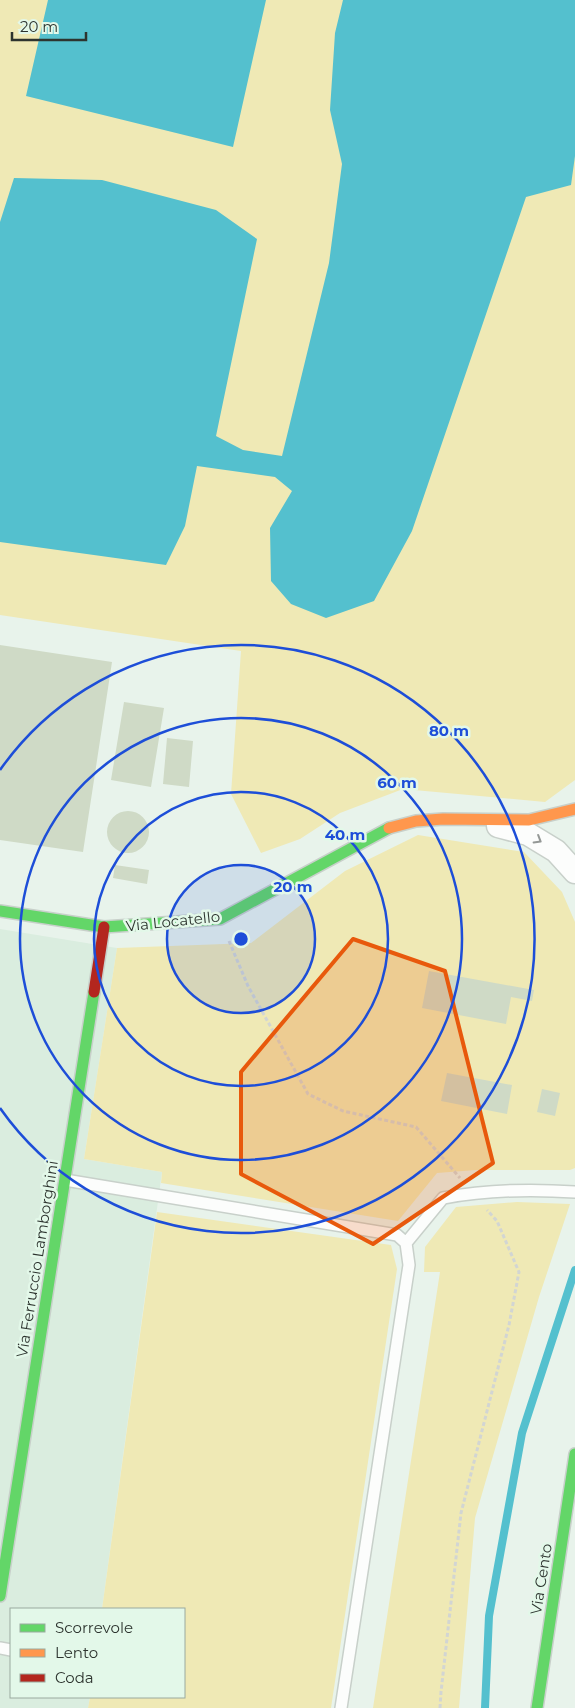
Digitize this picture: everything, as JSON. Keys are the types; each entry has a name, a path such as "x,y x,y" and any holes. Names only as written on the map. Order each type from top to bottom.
{"street":[{"name":"Via Locatello","path":"0,911 104,927 220,919 390,828 416,821 443,819 529,820 575,809"},
{"name":"Via Locatello","path":"475,820 528,834 556,851 575,872"},
{"name":"Via Ferruccio Lamborghini","path":"0,1596 104,927"},
{"name":"Via Cento","path":"537,1708 575,1454"}],"lane":[{"path":"65,1180 397,1235 406,1243 409,1265 341,1708"},
{"path":"406,1243 443,1198 465,1194 547,1190 575,1192"}],"highlighted area":[{"path":"353,939 445,971 493,1163 373,1244 241,1174 241,1072"}],"shaded area":[{"path":"0,0 575,0 575,780 545,802 403,789 340,813 300,839 261,853 231,794 241,651 0,615"},
{"path":"418,835 524,852 562,892 575,922 575,1168 570,1170 476,1170 437,1173 398,1221 161,1183 162,1172 84,1159 117,948 251,943 345,871"},
{"path":"0,929 117,948 84,1159 162,1172 102,1608 10,1608 10,1698 90,1698 88,1708 0,1708"},
{"path":"517,1202 570,1204 539,1297 475,1518 459,1708 373,1708 440,1272 424,1272 425,1247 456,1207"},
{"path":"157,1212 391,1245 397,1269 331,1708 88,1708 90,1698 185,1698 185,1608 102,1608"}],"water":[{"path":"48,0 266,0 233,147 26,96"},
{"path":"343,0 575,0 575,156 571,185 526,197 412,531 374,601 326,618 291,604 271,581 270,528 292,491 275,477 197,466 185,526 166,565 0,542 0,222 14,178 102,180 216,210 257,239 216,436 243,450 282,456 329,263 342,164 330,110 335,33"}],"building":[{"path":"0,645 112,662 83,852 0,840"},
{"path":"124,702 164,708 151,787 111,780"},
{"path":"167,738 193,741 189,787 163,784"},
{"path":"124,811 132,811 143,817 149,832 143,847 132,853 124,853 113,847 107,836 107,828 113,817"},
{"path":"115,865 149,870 147,884 113,878"},
{"path":"429,971 534,990 532,1001 511,997 506,1024 422,1008"},
{"path":"447,1073 512,1085 507,1114 441,1101"},
{"path":"542,1089 560,1093 555,1116 537,1112"}],"waterway":[{"path":"485,1708 489,1616 522,1433 575,1270"}],"traffic: fast":[{"path":"0,911 104,927 220,919 389,828"},
{"path":"0,1596 94,992"},
{"path":"537,1708 575,1454"}],"traffic: slow":[{"path":"389,828 416,821 443,819 529,820 575,809"}],"traffic: jam":[{"path":"94,992 104,927"}]}
